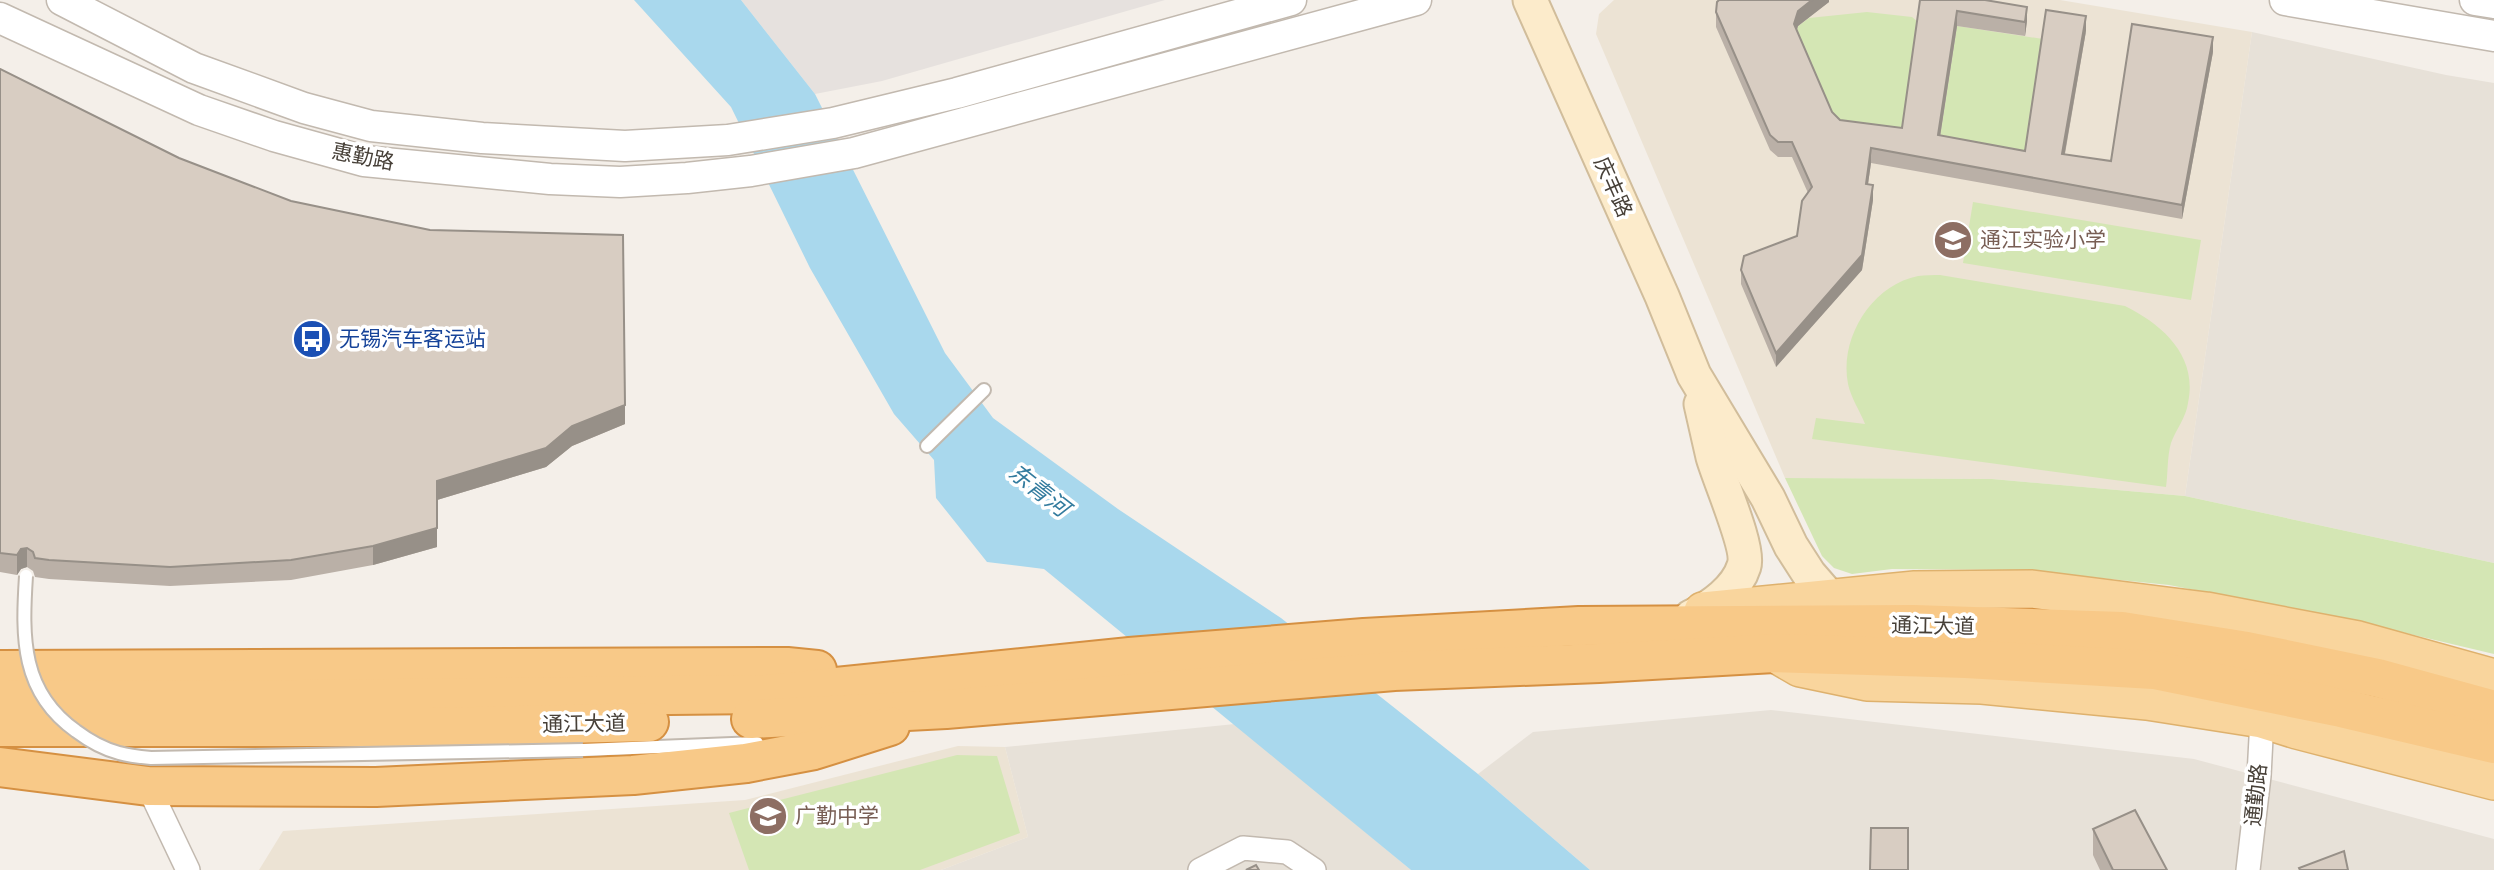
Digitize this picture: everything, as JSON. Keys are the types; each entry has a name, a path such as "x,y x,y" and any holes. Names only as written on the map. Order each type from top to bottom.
{"highway":[{"name":"通江大道","path":"0,699 219,700 768,694 1130,657 1364,638 1687,618 2122,631 2247,651 2378,678 2494,710"},
{"name":"通江大道","path":"0,727 429,727 776,719 946,709 1394,671 1774,653 1966,659 2154,670 2341,708 2494,744"},
{"path":"0,670 787,667 899,680"},
{"path":"0,767 148,786 376,787 633,775 746,762 814,750 946,709"}],"main road":[{"name":"庆丰路","path":"1530,0 1662,296 1694,375"},
{"path":"1694,375 1768,498 1791,546 1809,574 1829,597 1857,612 1892,624"},
{"path":"1687,618 1735,583 1745,564 1742,542 1714,459 1694,375"},
{"path":"1687,618 1829,597 1915,590 2046,590 2206,611 2333,636 2494,678"},
{"path":"1774,653 1800,668 1867,682 1982,685 2147,701 2262,719 2494,781"}],"street":[{"name":"惠勤路","path":"62,0 194,68 304,108 370,126 482,138 625,146 728,140 833,123 957,93 1291,0"},
{"name":"惠勤路","path":"0,18 199,110 274,136 364,161 550,179 620,182 751,171 854,153 1416,0"},
{"path":"2285,0 2494,36"},
{"path":"2475,0 2494,3"},
{"name":"通勤路","path":"2248,870 2259,776 2262,719"},
{"path":"148,786 188,870"},
{"path":"1200,870 1243,848 1287,852 1314,870"}],"lane":[{"path":"927,446 984,390"},
{"path":"26,576 27,652 33,678 44,701 60,720 85,738 119,753 150,758 583,750 842,741"}],"shaded area":[{"path":"741,0 1165,0 882,81 815,94"},
{"name":"通江实验小学","path":"1614,0 2060,0 2252,32 2185,496 1992,479 1785,478 1596,34 1599,14"},
{"path":"2252,32 2494,83 2494,563 2185,496"},
{"path":"1771,710 2194,759 2494,839 2494,870 1590,870 1478,774 1533,732"},
{"path":"1235,724 1411,870 941,870 1028,837 1005,747"},
{"name":"广勤中学","path":"958,746 1005,747 1028,837 941,870 259,870 283,831 745,800"}],"green space":[{"path":"1867,12 1912,17 1919,23 1902,142 1840,135 1794,38 1798,26 1809,18"},
{"path":"1957,26 2043,39 2025,165 1938,150"},
{"path":"1973,202 2201,240 2191,300 1963,263"},
{"path":"1940,275 2125,306 2164,333 2182,357 2190,386 2187,408 2170,448 2166,487 1812,439 1816,418 1865,424 1849,389 1847,367 1854,332 1862,316 1886,290 1901,281 1918,276"},
{"path":"1785,478 1992,479 2185,496 2494,563 2494,654 2359,622 2169,585 2023,570 1892,569 1852,574 1834,568 1822,556"},
{"path":"957,755 997,756 1020,833 920,870 749,870 729,813"}],"water":[{"name":"东青河","path":"634,0 741,0 815,94 945,353 993,418 1118,509 1281,618 1478,774 1590,870 1411,870 1044,569 987,562 936,498 934,460 894,414 810,268 731,107"}],"building":[{"path":"1719,0 1812,0 1798,11 1794,24 1832,112 1840,120 1902,128 1920,0 1985,0 2027,7 2025,22 1957,11 1938,135 2025,151 2046,10 2086,16 2062,154 2111,161 2132,24 2213,37 2182,205 1871,148 1866,184 1873,185 1862,255 1776,353 1741,270 1744,256 1797,236 1802,201 1812,187 1792,142 1778,142 1770,135 1716,12"},
{"name":"无锡汽车客运站","path":"0,69 179,158 291,201 430,230 623,235 625,405 572,426 546,448 437,481 437,528 373,546 291,560 170,567 49,560 35,558 33,552 27,548 21,549 17,555 0,553"},
{"path":"2135,810 2167,870 2113,870 2093,829"},
{"path":"1871,828 1908,828 1908,870 1870,870"},
{"path":"2344,851 2348,870 2299,868"},
{"path":"1256,865 1259,870 1246,870"}],"place":[{"name":"通江实验小学","path":"1953,240"},
{"name":"无锡汽车客运站","path":"312,339"},
{"name":"广勤中学","path":"768,816"}]}
